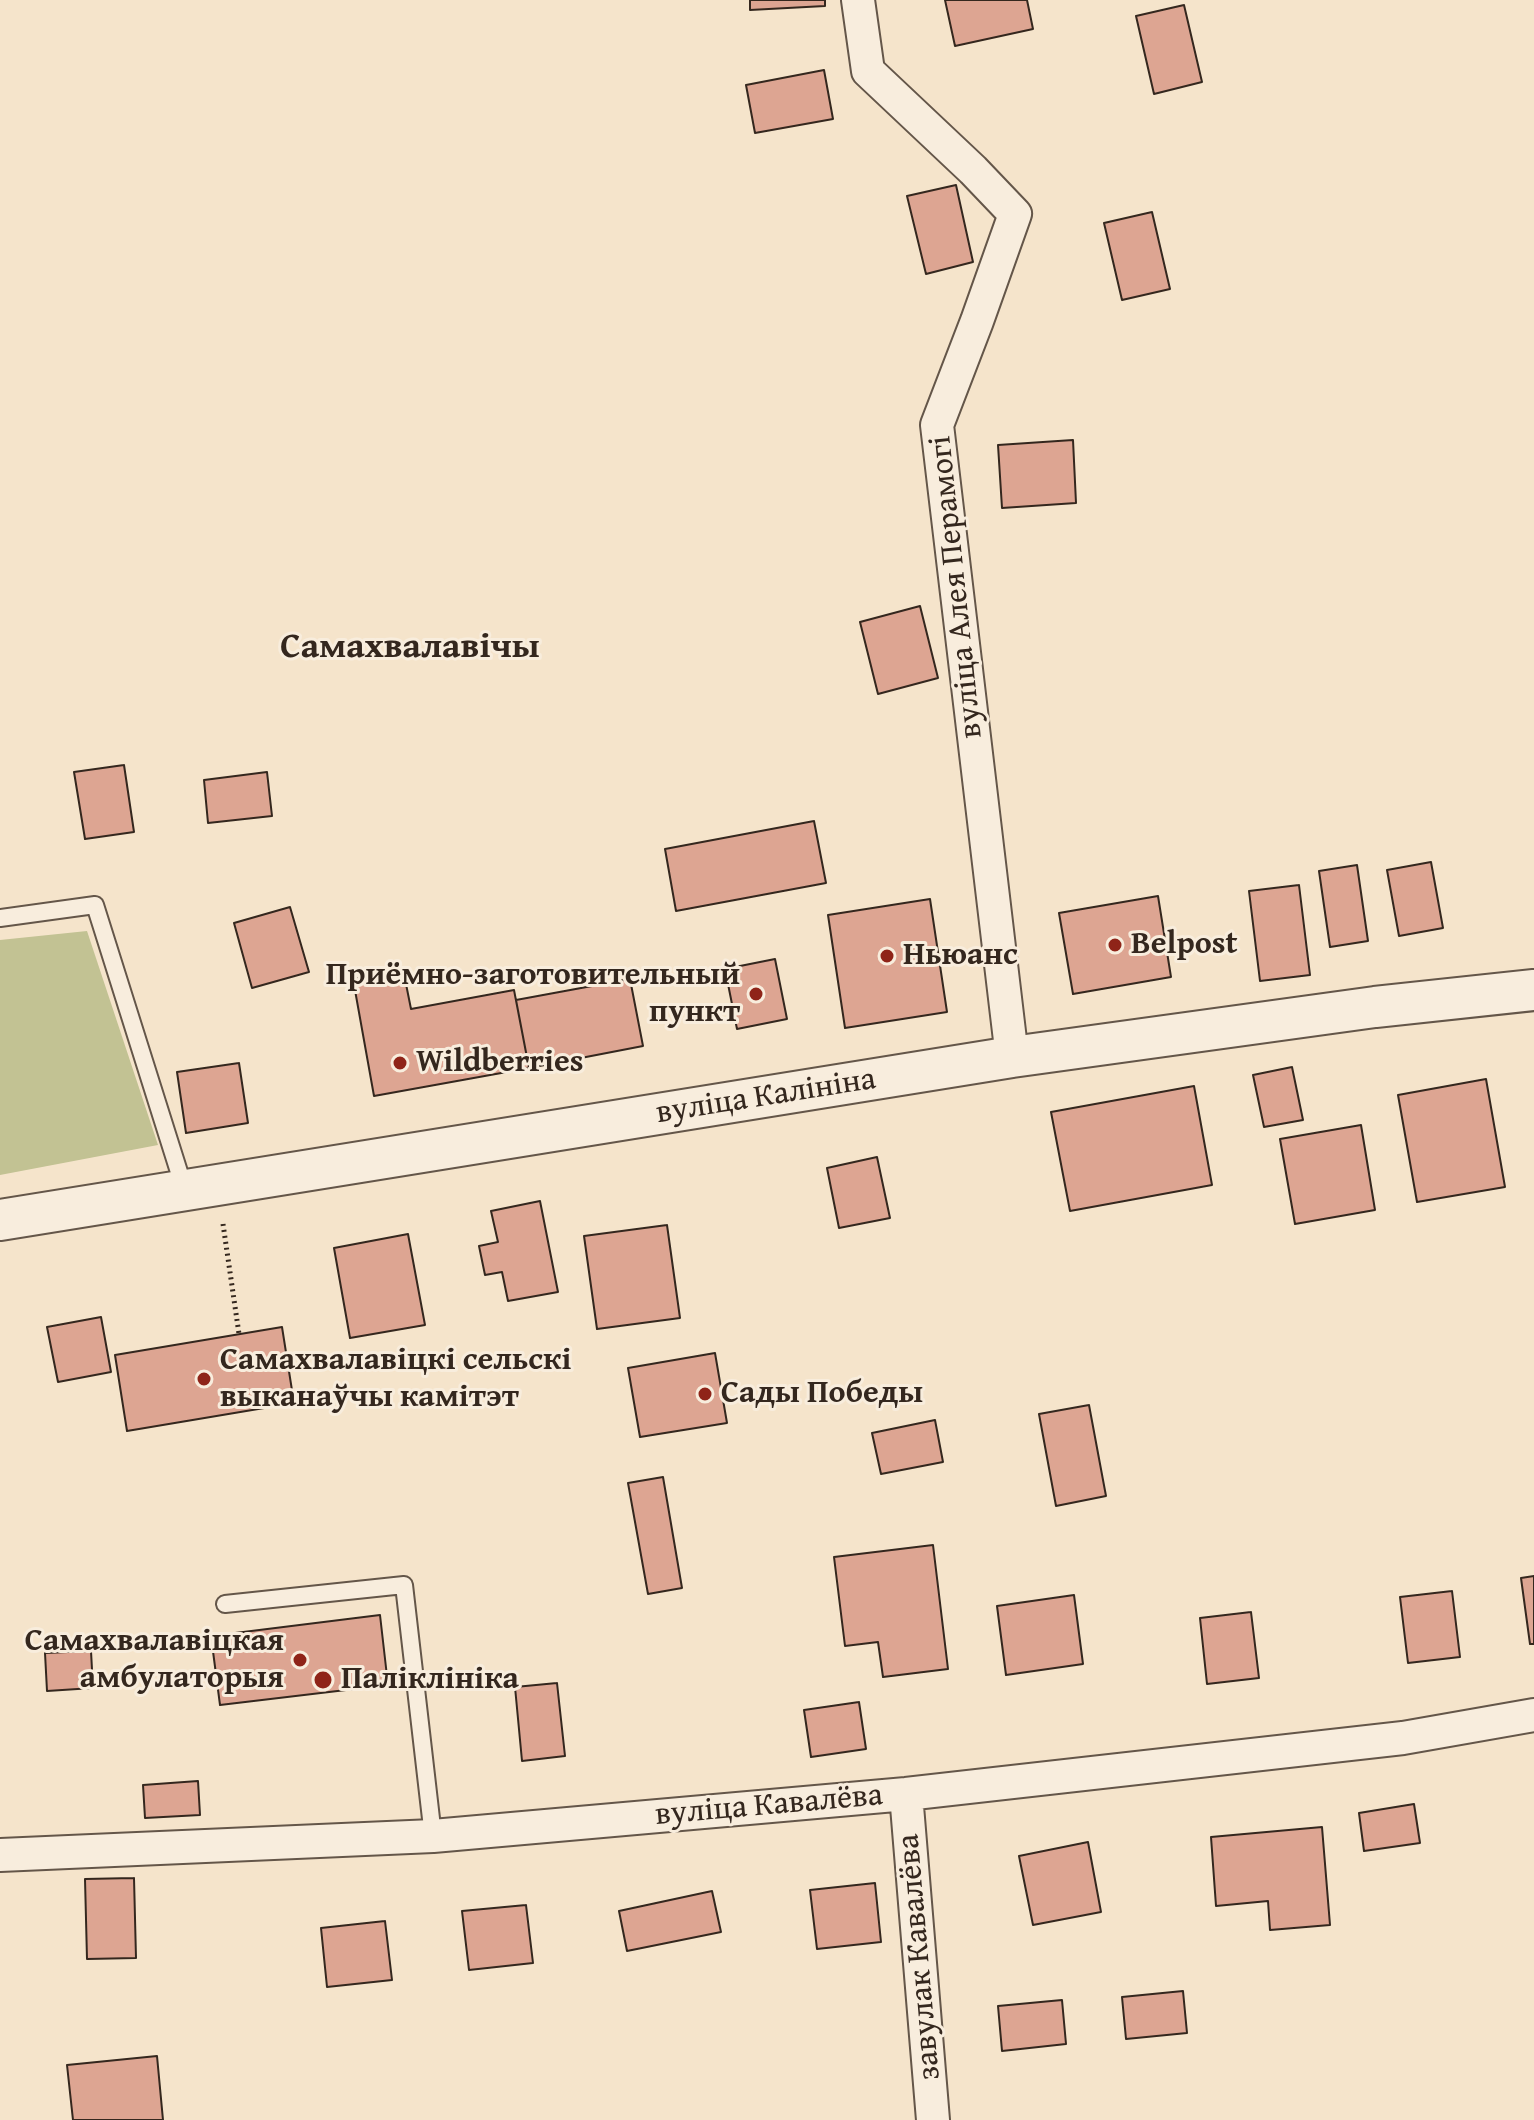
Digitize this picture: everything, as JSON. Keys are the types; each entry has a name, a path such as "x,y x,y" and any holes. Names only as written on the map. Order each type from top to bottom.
{"street":[{"name":"вуліца Алея Перамогі","path":"858,0 868,71 1015,214 937,425 1012,1057"},
{"name":"вуліца Калініна","path":"0,1220 1012,1057 1375,1007 1534,990"},
{"name":"вуліца Кавалёва","path":"0,1855 433,1836 906,1794 1403,1738 1534,1715"},
{"name":"завулак Кавалёва","path":"906,1794 933,2120"}],"lane":[{"path":"0,918 95,905 185,1192"},
{"path":"225,1604 404,1585 433,1836"}],"green space":[{"path":"87,931 158,1145 0,1175 0,940"}],"building":[{"path":"750,0 825,0 825,6 750,10"},
{"path":"945,0 1027,0 1033,29 955,46"},
{"path":"1184,5 1202,82 1154,94 1136,16"},
{"path":"824,70 833,119 755,133 746,85"},
{"path":"956,185 973,262 926,274 907,196"},
{"path":"1152,212 1170,289 1122,300 1104,223"},
{"path":"1073,440 1076,503 1002,508 998,445"},
{"path":"920,606 938,678 878,694 860,622"},
{"path":"124,765 134,832 85,839 74,772"},
{"path":"267,772 272,816 208,823 204,780"},
{"path":"814,821 826,883 676,911 665,849"},
{"path":"1431,862 1443,928 1399,936 1387,870"},
{"path":"1357,865 1368,941 1330,947 1319,871"},
{"path":"1299,885 1310,975 1260,981 1249,891"},
{"name":"Belpost","path":"1158,896 1171,977 1073,994 1059,913"},
{"name":"Ньюанс","path":"930,899 947,1012 845,1028 828,915"},
{"path":"290,907 309,972 252,988 234,923"},
{"name":"Приёмно-заготовительный пункт","path":"775,959 787,1019 737,1029 725,969"},
{"path":"403,969 411,1009 514,990 529,1068 374,1096 353,979"},
{"path":"630,979 643,1046 529,1068 516,1000"},
{"path":"239,1063 248,1123 186,1133 177,1072"},
{"path":"1292,1067 1303,1120 1264,1127 1253,1075"},
{"path":"1486,1079 1505,1187 1417,1202 1398,1095"},
{"path":"1194,1086 1212,1185 1070,1211 1051,1112"},
{"path":"1361,1125 1375,1210 1295,1224 1280,1139"},
{"path":"877,1157 890,1218 839,1228 827,1168"},
{"path":"540,1201 558,1292 508,1301 502,1272 485,1275 479,1246 498,1242 491,1211"},
{"path":"667,1225 680,1318 597,1329 584,1236"},
{"path":"408,1234 425,1325 350,1338 334,1248"},
{"path":"101,1317 111,1372 58,1382 47,1327"},
{"name":"Самахвалавіцкі сельскі выканаўчы камітэт","path":"282,1327 294,1403 127,1431 115,1355"},
{"path":"715,1353 727,1423 640,1437 628,1368"},
{"path":"1089,1405 1106,1496 1056,1506 1039,1414"},
{"path":"935,1420 943,1462 881,1474 872,1433"},
{"path":"663,1477 682,1588 648,1594 628,1483"},
{"path":"933,1545 948,1669 883,1677 878,1642 845,1646 834,1557"},
{"path":"1534,1576 1534,1644 1530,1644 1521,1578"},
{"path":"1452,1591 1460,1657 1408,1663 1400,1597"},
{"path":"1074,1595 1083,1664 1006,1675 997,1606"},
{"path":"1251,1612 1259,1678 1207,1684 1200,1618"},
{"name":"Самахвалавіцкая амбулаторыя","path":"380,1615 388,1685 220,1705 211,1636"},
{"path":"91,1651 93,1688 47,1691 45,1653"},
{"path":"557,1683 565,1756 522,1761 515,1687"},
{"path":"859,1702 866,1749 811,1757 804,1710"},
{"path":"198,1781 200,1815 145,1818 143,1785"},
{"path":"1414,1804 1420,1843 1364,1851 1359,1813"},
{"path":"1322,1827 1330,1925 1270,1930 1268,1901 1216,1906 1211,1837"},
{"path":"1088,1842 1101,1912 1033,1925 1019,1856"},
{"path":"134,1878 136,1958 87,1959 85,1879"},
{"path":"875,1883 881,1942 817,1949 810,1890"},
{"path":"712,1891 721,1932 627,1951 619,1911"},
{"path":"526,1905 533,1963 469,1970 462,1911"},
{"path":"385,1921 392,1980 327,1987 321,1928"},
{"path":"1183,1991 1187,2033 1126,2039 1122,1997"},
{"path":"1062,2000 1066,2044 1002,2051 998,2006"},
{"path":"157,2056 163,2120 73,2120 67,2065"}],"place":[{"name":"Belpost","path":"1115,945"},
{"name":"Ньюанс","path":"887,956"},
{"name":"Приёмно-заготовительный пункт","path":"756,994"},
{"name":"Wildberries","path":"400,1063"},
{"name":"Самахвалавіцкі сельскі выканаўчы камітэт","path":"204,1379"},
{"name":"Сады Победы","path":"705,1394"},
{"name":"Самахвалавіцкая амбулаторыя","path":"300,1660"},
{"name":"Паліклініка","path":"323,1680"}],"district":[{"name":"Самахвалавічы","path":"410,648"}]}
